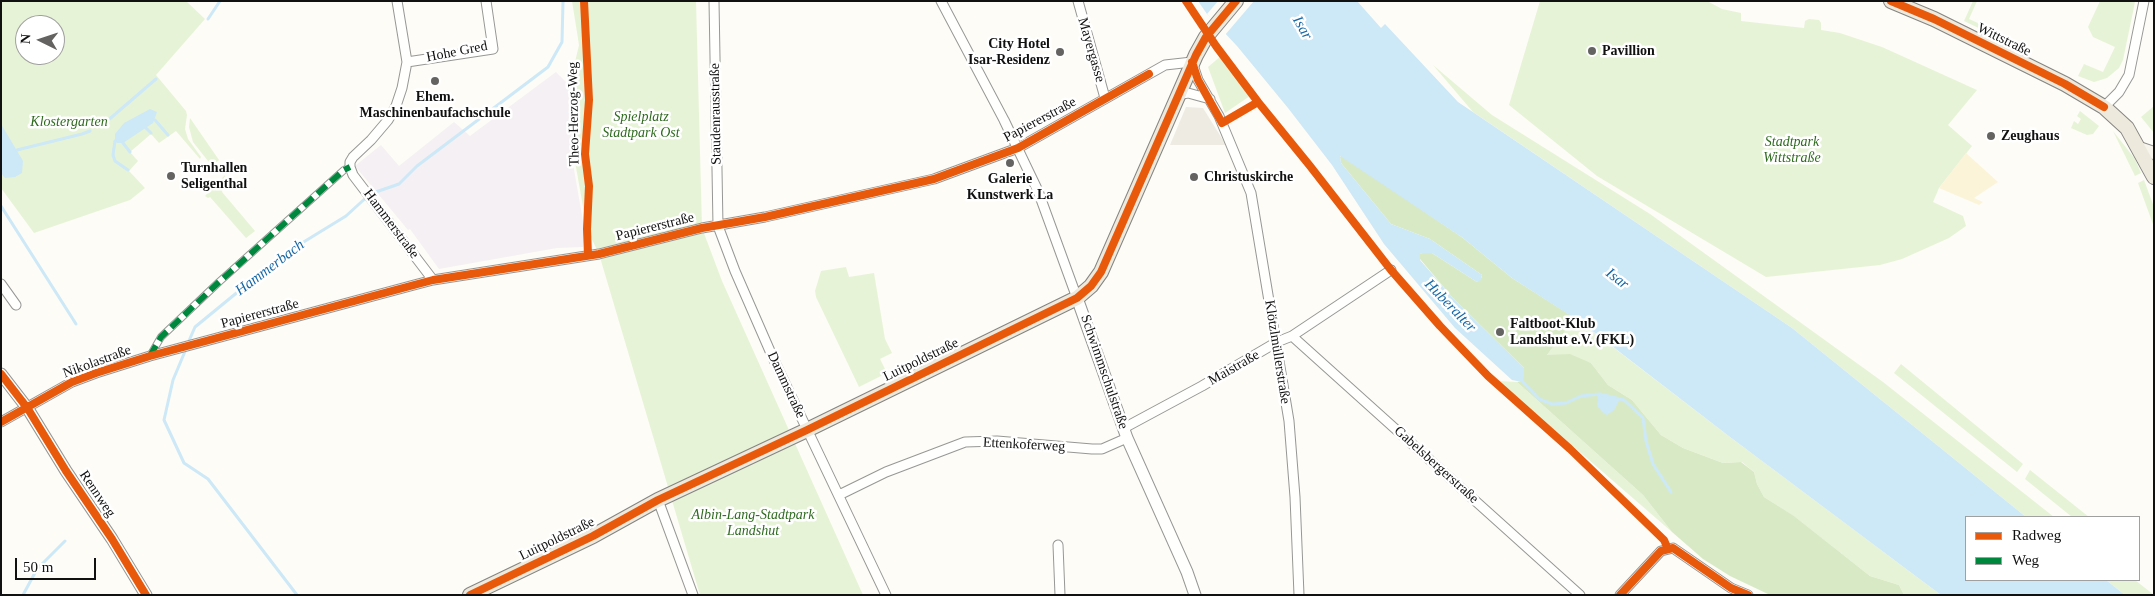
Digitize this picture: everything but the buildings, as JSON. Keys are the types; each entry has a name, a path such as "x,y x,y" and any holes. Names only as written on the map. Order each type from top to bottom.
{"main road":[{"name":"Luitpoldstraße","path":"470,595 593,536 658,500 807,430 1077,298 1092,286 1101,272 1192,62 1206,37 1236,1"},
{"name":"Wittstraße","path":"1891,1 2057,80 2104,107 2126,128 2154,177"},
{"path":"2139,148 2154,153"}],"street":[{"path":"350,167 353,157 371,140 392,113 403,82 406,62 397,1"},
{"name":"Hohe Gred","path":"406,62 493,49 486,1"},
{"name":"Staudenrausstraße","path":"714,1 718,226"},
{"name":"Schwimmschulstraße","path":"941,1 1018,148 1038,191 1126,433 1195,595"},
{"name":"Mayergasse","path":"1078,1 1105,98"},
{"path":"2104,107 2119,92 2129,75 2144,1"},
{"name":"Papiererstraße","path":"150,356 433,280 599,254 702,228 765,218 931,179 1018,148 1165,65 1192,62"},
{"name":"Klötzlmüllerstraße","path":"1192,62 1198,80 1219,116 1251,193 1289,421 1295,496 1299,595"},
{"path":"1177,95 1188,93 1210,99"},
{"name":"Hammerstraße","path":"350,167 362,187 433,280"},
{"name":"Nikolastraße","path":"1,422 72,382 150,356 161,337 344,170 350,167"},
{"name":"Dammstraße","path":"718,226 735,271 773,358 886,595"},
{"name":"Maistraße","path":"1126,433 1205,384 1277,342 1292,336 1391,270"},
{"path":"1,284 16,305"},
{"name":"Gabelsbergerstraße","path":"1292,336 1580,595"},
{"name":"Rennweg","path":"1,374 28,408 146,595"},
{"name":"Ettenkoferweg","path":"839,495 886,472 965,442 997,441 1102,449 1126,433"},
{"path":"658,500 693,595"},
{"path":"1058,545 1060,595"},
{"path":"1620,595 1661,551 1673,548 1731,588 1748,595"}],"shaded area":[{"path":"556,72 571,87 572,158 584,227 583,247 557,248 439,269 410,229 408,230 355,166 381,145 399,166 454,122 470,136"},
{"path":"1186,107 1203,108 1226,145 1170,145"}],"green space":[{"name":"Klostergarten","path":"1,1 186,1 205,19 156,75 186,111 185,129 188,139 201,157 200,159 176,131 159,143 151,134 130,152 138,161 129,171 145,188 130,200 34,233 1,188"},
{"name":"Albin-Lang-Stadtpark Landshut","path":"572,1 696,1 702,228 722,281 863,595 700,595 599,254 587,229 574,156 571,107 575,62 579,45"},
{"name":"Stadtpark Wittstraße","path":"1540,1 1707,1 1722,9 1741,13 1741,21 1804,28 1805,21 1809,19 1819,20 1821,30 1840,33 1882,47 1977,90 1948,125 1972,146 1939,188 1933,202 1963,216 1966,226 1949,238 1902,259 1880,265 1766,277 1597,176 1509,105"},
{"path":"1973,1 1977,1 1969,19 1989,28 1987,32 1964,21"},
{"path":"2100,1 2135,1 2123,60 2119,68 2107,78 2094,82 2078,76 2084,64 2103,72 2115,47 2093,37 2088,27"},
{"path":"1221,56 1250,96 1225,113 1208,67"},
{"path":"1433,65 1492,115 1650,214 1883,382 2053,516 2025,516 1792,328 1473,112"},
{"path":"2154,106 2154,133 2141,117"},
{"path":"2080,111 2099,126 2093,134 2087,135 2071,128 2074,121 2078,124 2081,119 2077,116"},
{"path":"190,118 219,160 212,166 193,142 189,127"},
{"path":"2113,131 2135,159 2141,173 2135,176"},
{"path":"1342,155 1463,238 1512,278 1575,318 1547,355 1570,354 1591,363 1608,385 1632,400 1661,435 1683,448 1723,463 1741,462 1754,472 1757,484 1764,497 1794,516 1870,576 1899,585 1904,595 1770,595 1730,576 1703,559 1672,532 1643,495 1517,382 1522,381 1524,368 1452,297 1420,259 1420,254 1432,253 1477,282 1482,275 1430,239 1391,224 1341,163 1340,157"},
{"path":"225,175 222,192 255,231 246,238 210,197 205,196"},
{"path":"2144,180 2154,207 2154,227 2138,183"},
{"path":"846,267 849,277 874,273 885,339 892,353 880,359 887,373 859,387 816,297 815,291 821,271"},
{"path":"1575,318 1941,595 1904,595 1899,585 1870,576 1795,517 1764,497 1757,484 1754,472 1742,462 1723,463 1683,448 1661,435 1632,400 1608,385 1591,363 1557,355 1547,355"},
{"path":"1901,364 2023,464 2017,472 1894,373"},
{"path":"1498,381 1517,382 1643,495 1672,532"},
{"path":"2030,470 2088,516 2071,516 2025,479"},
{"path":"2107,581 2136,581 2154,595 2125,595"}],"sand":[{"path":"1966,153 1998,182 1974,198 1983,202 1979,205 1939,188"}],"water":[{"name":"Isar","path":"1198,1 1357,1 1381,28 1385,24 1458,102 1792,328 2025,516 1965,516 1965,581 2107,581 2125,595 1941,595 1582,323 1512,278 1463,238 1340,156 1341,163 1391,224 1430,239 1482,275 1481,280 1477,282 1432,253 1420,254 1420,260 1452,297 1524,368 1522,382 1512,380 1455,328 1384,244 1332,165 1237,46 1207,14"},
{"path":"150,109 157,112 153,123 123,143 115,141 115,134 124,123"},
{"path":"1,124 23,161 22,173 15,177 5,178 1,173"},
{"path":"1597,394 1620,399 1614,410 1607,415 1597,406"}],"pier":[{"path":"1218,1 1254,1 1225,35 1207,14"}],"waterway":[{"path":"208,19 220,1"},
{"name":"Hammerbach","path":"188,343 195,327 284,254 346,216 370,194 399,184 417,166 548,67 562,42 563,1"},
{"path":"106,122 156,79"},
{"path":"155,120 168,135"},
{"path":"145,127 151,133"},
{"path":"17,150 90,131"},
{"path":"115,141 113,155 115,161 128,170"},
{"path":"123,143 130,152"},
{"path":"1,206 76,324"},
{"name":"Hammerbach","path":"186,349 173,380 164,420 184,463 208,479 297,595"},
{"name":"Huberalter","path":"1520,379 1539,399 1552,404 1566,403 1581,396 1600,394 1624,400 1643,418 1646,441 1653,464 1671,492"},
{"path":"23,595 37,569 65,541"}],"marked path":[{"path":"150,356 161,337 219,282 344,170 350,167"}],"cycle path":[{"name":"Theo-Herzog-Weg","path":"584,1 589,100 585,154 589,186 588,255"},
{"path":"1186,1 1216,46 1258,102 1391,270 1440,326 1488,376 1570,449 1664,540 1668,549"},
{"path":"470,595 593,536 658,500 807,430 1077,298 1091,286 1101,272 1196,55 1206,37 1236,1"},
{"path":"1891,1 1934,19 2065,84 2104,107"},
{"path":"1192,62 1198,80 1222,123 1258,102"},
{"path":"1,422 72,382 96,373 150,356 433,280 599,254 702,228 765,217 934,179 1018,148 1149,74"},
{"path":"1,374 28,409 146,595"},
{"path":"1620,595 1661,551 1673,548 1731,588 1748,595"}],"place":[{"name":"Pavillion","path":"1592,51"},
{"name":"City Hotel Isar-Residenz","path":"1060,52"},
{"name":"Ehem. Maschinenbaufachschule","path":"435,81"},
{"name":"Zeughaus","path":"1991,136"},
{"name":"Galerie Kunstwerk La","path":"1010,163"},
{"name":"Turnhallen Seligenthal","path":"171,176"},
{"name":"Christuskirche","path":"1194,177"},
{"name":"Faltboot-Klub Landshut e.V. (FKL)","path":"1500,332"}],"park label":[{"name":"Spielplatz Stadtpark Ost","path":"641,126"}]}
